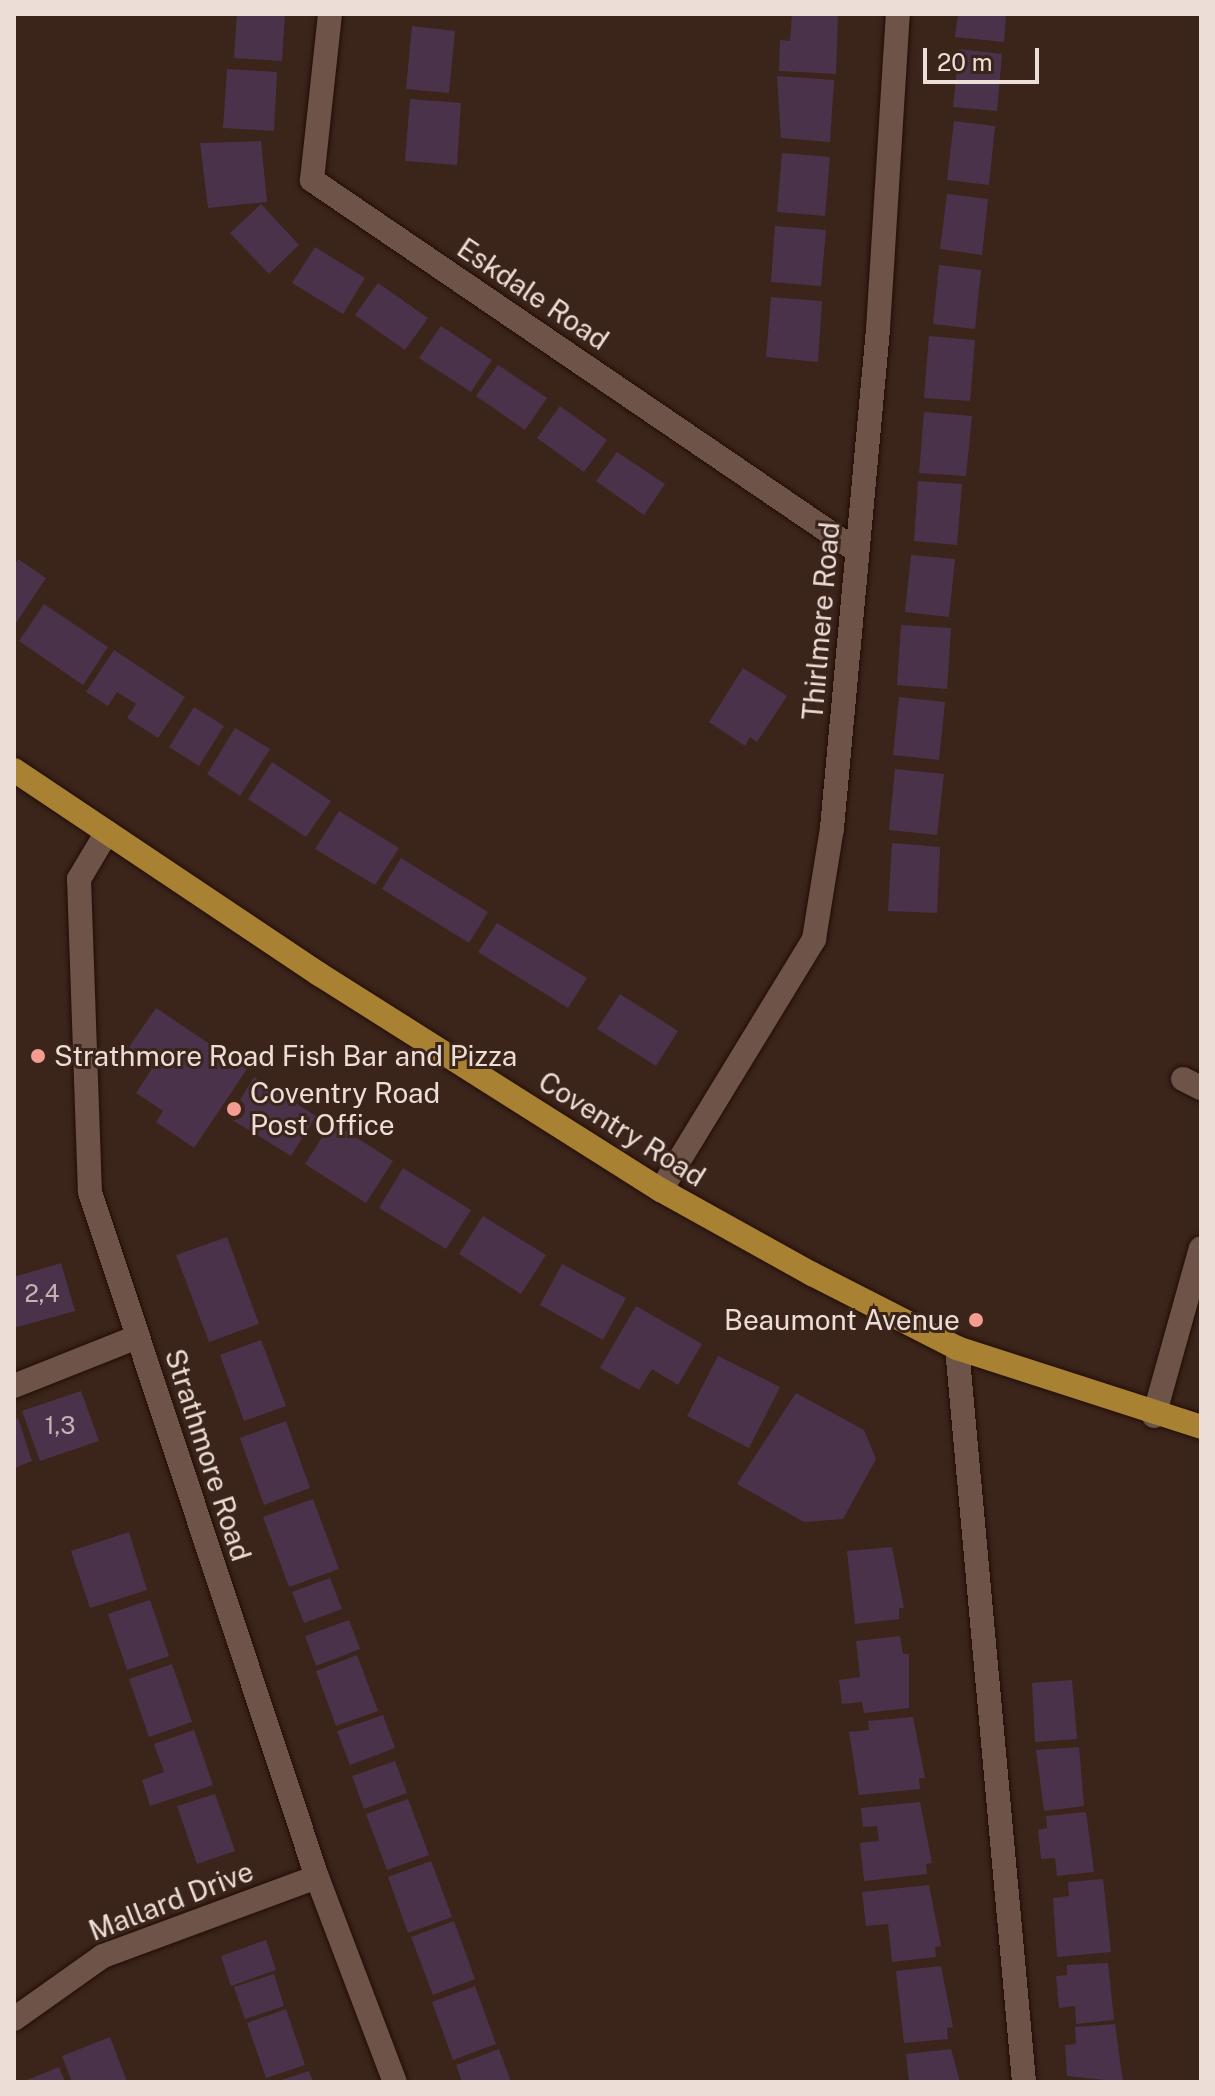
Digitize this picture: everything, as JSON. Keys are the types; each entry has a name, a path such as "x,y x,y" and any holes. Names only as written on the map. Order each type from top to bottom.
{"main road":[{"name":"Coventry Road","path":"14,770 661,1190 957,1348 1154,1416 1201,1427"}],"street":[{"name":"Eskdale Road","path":"330,14 312,180 857,551"},
{"name":"Thirlmere Road","path":"661,1190 814,939 832,828 857,551 898,14"},
{"name":"Strathmore Road","path":"107,832 79,879 89,1177 137,1337 317,1877 395,2082"},
{"path":"1154,1416 1201,1248"},
{"path":"14,1386 137,1337"},
{"path":"957,1348 1024,2082"},
{"name":"Mallard Drive","path":"14,2019 103,1956 317,1877"}],"building":[{"path":"237,14 285,14 282,61 234,58"},
{"path":"792,14 838,14 836,74 779,71 780,40 790,41"},
{"path":"958,14 1006,14 1004,42 955,37"},
{"path":"412,26 455,31 449,93 406,89"},
{"path":"959,49 1002,54 997,111 953,107"},
{"path":"227,69 277,72 274,131 223,128"},
{"path":"777,76 834,80 830,142 781,138"},
{"path":"410,99 461,103 457,165 405,161"},
{"path":"954,121 995,126 989,185 947,180"},
{"path":"261,141 267,202 208,208 200,143"},
{"path":"782,153 830,157 825,216 777,212"},
{"path":"947,194 988,199 982,255 940,249"},
{"path":"261,204 299,245 269,274 230,233"},
{"path":"775,226 826,230 821,286 771,282"},
{"path":"315,247 365,278 343,314 292,283"},
{"path":"939,265 981,270 975,329 933,324"},
{"path":"378,283 428,318 405,350 355,315"},
{"path":"771,297 822,301 818,362 766,357"},
{"path":"441,326 492,360 471,392 419,358"},
{"path":"929,336 975,340 970,401 924,398"},
{"path":"498,365 547,398 525,430 476,396"},
{"path":"560,406 607,440 584,472 537,438"},
{"path":"924,412 972,416 966,476 919,473"},
{"path":"617,452 665,484 644,515 596,481"},
{"path":"918,481 962,484 957,545 914,541"},
{"path":"911,555 955,559 949,617 905,612"},
{"path":"18,559 46,578 14,626 14,566"},
{"path":"44,604 108,647 83,685 19,641"},
{"path":"901,625 951,628 947,689 897,685"},
{"path":"114,650 185,697 158,738 127,718 136,704 117,692 108,706 86,692"},
{"path":"743,668 787,696 757,742 750,737 745,746 709,722"},
{"path":"899,697 945,702 939,760 893,755"},
{"path":"194,707 224,726 199,766 169,747"},
{"path":"235,728 270,749 240,796 207,774"},
{"path":"272,762 331,801 306,837 248,799"},
{"path":"895,769 944,774 937,835 889,830"},
{"path":"339,811 399,848 375,885 315,849"},
{"path":"892,843 940,847 937,913 888,911"},
{"path":"401,858 488,912 469,943 382,889"},
{"path":"497,923 587,978 568,1008 478,952"},
{"path":"620,994 678,1031 656,1066 597,1029"},
{"path":"156,1008 247,1069 194,1148 156,1122 163,1111 136,1093 155,1064 129,1047"},
{"path":"254,1077 316,1116 291,1156 229,1118"},
{"path":"332,1122 393,1161 366,1203 305,1164"},
{"path":"403,1168 471,1210 446,1249 379,1208"},
{"path":"483,1216 546,1255 521,1294 459,1254"},
{"path":"227,1237 259,1324 209,1342 176,1255"},
{"path":"61,1263 75,1311 14,1328 14,1277"},
{"path":"562,1264 626,1298 603,1340 540,1305"},
{"path":"636,1306 702,1344 678,1385 652,1369 639,1390 600,1368"},
{"path":"261,1340 286,1406 244,1421 220,1355"},
{"path":"718,1356 780,1387 749,1448 687,1416"},
{"path":"81,1391 99,1441 40,1461 22,1411"},
{"path":"796,1393 864,1430 876,1459 843,1519 804,1522 737,1484"},
{"path":"18,1418 32,1461 14,1468 14,1420"},
{"path":"286,1421 310,1488 264,1505 240,1438"},
{"path":"313,1499 339,1569 289,1587 263,1517"},
{"path":"129,1532 147,1590 90,1608 71,1551"},
{"path":"892,1547 904,1608 899,1608 899,1619 855,1624 847,1551"},
{"path":"330,1578 342,1609 304,1623 292,1592"},
{"path":"150,1600 169,1656 127,1670 108,1614"},
{"path":"349,1620 360,1649 316,1666 305,1636"},
{"path":"900,1636 903,1654 909,1654 909,1708 864,1713 862,1702 842,1704 839,1680 860,1677 856,1641"},
{"path":"357,1655 378,1711 336,1726 316,1671"},
{"path":"172,1664 192,1722 149,1737 129,1679"},
{"path":"1072,1680 1077,1739 1035,1742 1032,1683"},
{"path":"383,1715 395,1748 350,1765 337,1731"},
{"path":"913,1717 925,1778 919,1778 920,1789 859,1795 849,1732 869,1730 868,1721"},
{"path":"194,1730 213,1785 150,1806 142,1780 164,1772 154,1744"},
{"path":"1079,1747 1084,1806 1044,1811 1036,1750"},
{"path":"395,1761 407,1793 364,1809 352,1776"},
{"path":"215,1794 235,1851 197,1864 177,1806"},
{"path":"408,1799 429,1855 387,1870 366,1814"},
{"path":"920,1802 932,1863 926,1864 927,1874 864,1881 860,1843 879,1841 877,1826 863,1827 861,1808"},
{"path":"1086,1812 1094,1872 1057,1876 1055,1858 1041,1859 1038,1830 1047,1828 1046,1816"},
{"path":"431,1861 452,1917 408,1933 388,1877"},
{"path":"1103,1879 1111,1952 1057,1957 1053,1898 1069,1896 1068,1882"},
{"path":"929,1885 941,1946 935,1947 936,1957 892,1962 888,1924 866,1926 862,1892"},
{"path":"454,1921 475,1979 433,1995 411,1937"},
{"path":"266,1940 276,1970 231,1986 221,1956"},
{"path":"1108,1963 1114,2020 1076,2024 1075,2006 1059,2008 1056,1976 1067,1975 1067,1965"},
{"path":"941,1966 953,2027 947,2028 948,2039 904,2043 896,1971"},
{"path":"274,1974 284,2006 245,2019 234,1987"},
{"path":"475,1986 496,2044 453,2060 432,2002"},
{"path":"286,2009 305,2065 266,2078 247,2023"},
{"path":"1115,2024 1123,2082 1067,2076 1065,2045 1076,2044 1075,2027"},
{"path":"110,2037 127,2082 72,2082 62,2056"},
{"path":"499,2049 511,2082 462,2082 456,2065"},
{"path":"951,2049 960,2082 909,2082 906,2054"},
{"path":"59,2067 65,2082 22,2082"},
{"path":"309,2071 313,2082 278,2081"}],"place":[{"name":"Strathmore Road Fish Bar and Pizza","path":"38,1056"},
{"name":"Coventry Road Post Office","path":"234,1109"},
{"name":"Beaumont Avenue","path":"976,1320"}]}
